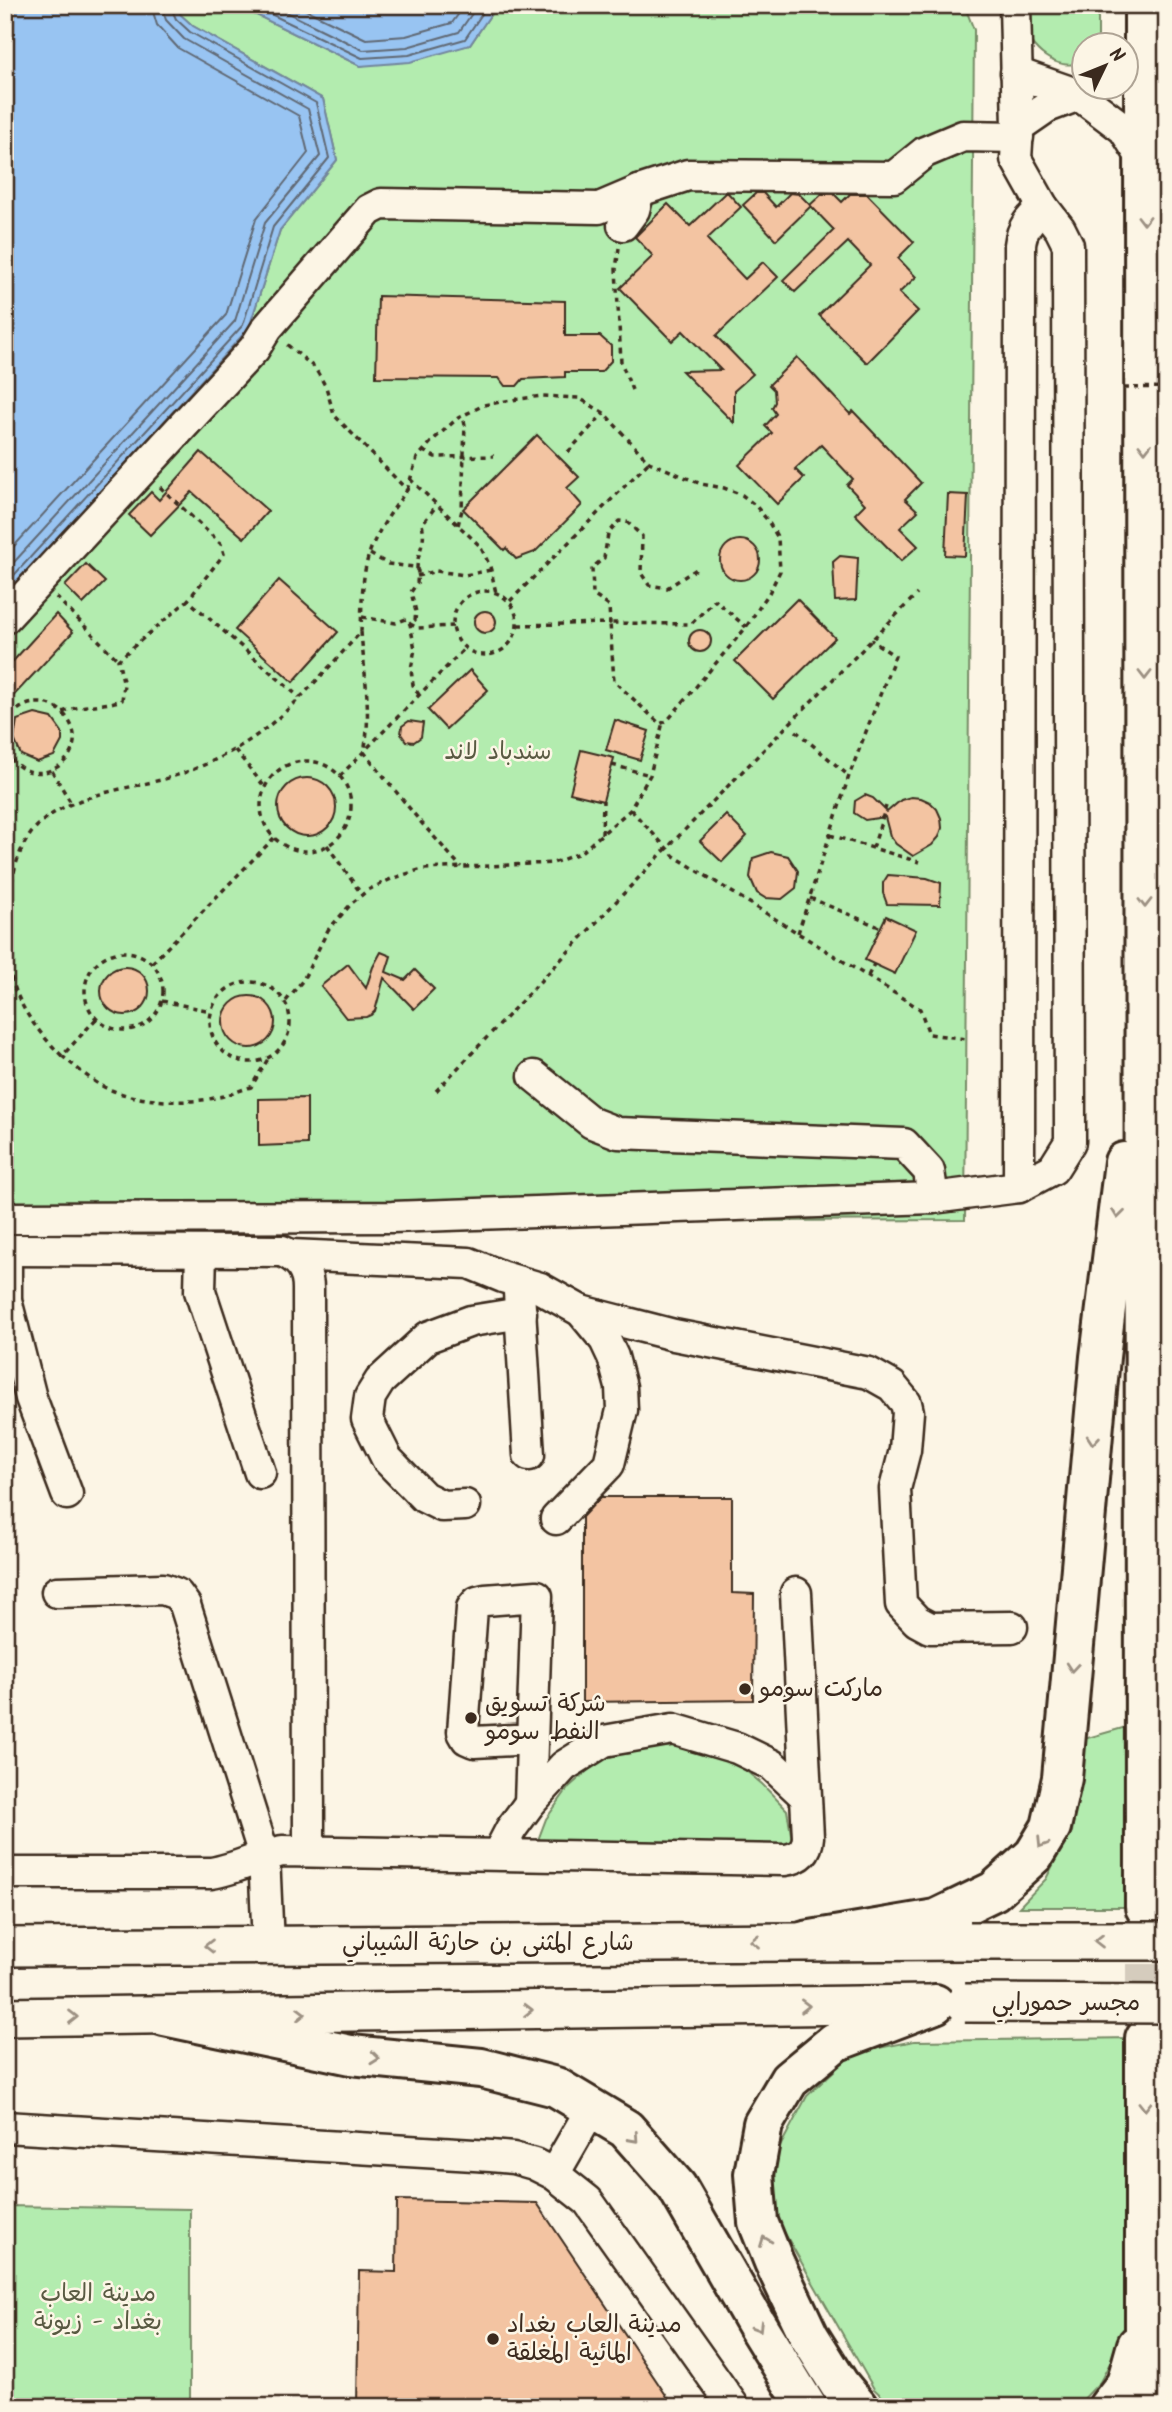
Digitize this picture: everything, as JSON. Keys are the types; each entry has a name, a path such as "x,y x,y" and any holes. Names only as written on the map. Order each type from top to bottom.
{"highway":[{"path":"1138,30 1144,161 1145,1908"},
{"path":"805,1941 936,1919 994,1891 1034,1855 1051,1827 1062,1779 1100,1357 1145,1001"},
{"path":"859,2407 839,2384 809,2336 758,2222 754,2174 764,2124 789,2080 835,2042 950,2003"},
{"path":"164,2016 351,2055 481,2068 556,2087 592,2108 626,2129 677,2188 807,2407"},
{"path":"1145,2038 1145,2407"},
{"path":"1108,2407 1126,2384 1145,2316"}],"main road":[{"name":"شارع المثنى بن حارثة الشيباني","path":"5,1947 1167,1941"},
{"name":"مجسر حمورابي","path":"950,2003 1167,2004"},
{"path":"5,2017 950,2003"}],"street":[{"path":"5,1218 392,1217 933,1198 1019,1187 1053,1169 1070,1142 1068,245 1016,159 1018,132 1015,5"},
{"path":"1016,74 1070,88"},
{"path":"5,618 254,349 267,328 369,210 381,204 599,208 688,175 894,177 925,152 963,136 1018,132 1047,107 1070,97"},
{"path":"1095,102 1124,130 1144,161"},
{"path":"623,225 634,210 639,191"},
{"path":"1019,1187 1020,246 1021,233 1026,223 1043,207"},
{"path":"534,1076 592,1124 618,1133 904,1144 929,1171 933,1198"},
{"path":"67,1494 31,1398 6,1300 5,1250 272,1251 291,1255 469,1263 540,1288 581,1311 674,1335 869,1373 892,1386 906,1403 908,1412 905,1450 895,1489 901,1604 917,1621 930,1629 1012,1627"},
{"path":"201,1251 200,1291 260,1473"},
{"path":"277,1945 285,1853 308,1289 305,1270 291,1255"},
{"path":"519,1282 529,1455"},
{"path":"556,1519 609,1464 622,1410 621,1387 613,1357 605,1340 581,1311"},
{"path":"465,1505 442,1506 424,1497 399,1474 387,1459 367,1419 370,1396 390,1372 428,1337 471,1321 521,1313"},
{"path":"57,1592 163,1589 177,1594 185,1605 285,1853"},
{"path":"5,1873 211,1873 285,1853 792,1859 802,1854 807,1844 796,1593"},
{"path":"530,1803 537,1596 477,1602 472,1608 463,1732 467,1739 474,1742 532,1739"},
{"path":"498,1854 511,1829 530,1803 564,1766 604,1741 673,1729 737,1748 772,1765 805,1796"},
{"path":"554,2174 592,2108"},
{"path":"5,2127 491,2156 534,2164 554,2174 587,2201 734,2407"}],"path":[{"path":"623,225 616,268 617,314 621,362 632,390"},
{"path":"267,328 315,368 326,387 334,415 407,490"},
{"path":"1124,388 1167,387"},
{"path":"461,867 364,752 367,719 361,632 366,570 370,554 387,519 407,490 417,458 433,440 463,416 484,405 542,396 579,398 604,413 649,462 701,484 742,495 756,506 778,538 780,571 746,627 674,715 660,724 614,681 609,606 593,596 592,568 604,558 608,534 620,521 627,522 642,537 641,573 649,585 667,587 698,568"},
{"path":"568,452 604,413"},
{"path":"458,525 462,510 463,416"},
{"path":"424,451 430,457 494,456"},
{"path":"510,601 649,462"},
{"path":"118,660 188,600 224,554 221,544 141,470"},
{"path":"410,480 480,546 491,570 496,593"},
{"path":"410,624 415,620 416,612 411,592 417,583 418,556 425,540 422,524 437,505"},
{"path":"370,554 388,564 414,567 418,573"},
{"path":"418,573 436,570 465,575 491,570"},
{"path":"39,581 118,660 124,685 122,701 78,706 63,712"},
{"path":"484,591 496,593 510,601 518,625 515,637 499,653 487,656 475,654 456,638 454,613 461,601 471,594 484,591"},
{"path":"436,1091 667,848 917,594"},
{"path":"188,600 299,697"},
{"path":"518,625 691,624 715,600 746,627"},
{"path":"362,618 396,624 406,619 418,628 453,626"},
{"path":"410,624 415,655 411,669 419,695"},
{"path":"268,1059 251,1063 234,1059 221,1049 212,1035 209,1018 215,1002 226,989 241,982 258,981 274,988 286,1001 291,1017 290,1034 281,1049 268,1059 250,1087 218,1098 187,1100 124,1095 104,1087 62,1056 30,1022 15,990 7,957 12,879 20,854 32,832 52,813 71,803 171,777 212,763 235,750 273,723 361,632"},
{"path":"798,933 849,776 895,656 871,640"},
{"path":"340,776 465,648"},
{"path":"5,725 11,715 20,708 43,702 63,712 74,733 70,756 52,771 29,772 10,759 5,749"},
{"path":"286,1001 303,980 328,930 362,895 391,879 422,869 553,863 580,853 630,810 650,775 663,722"},
{"path":"796,731 849,776"},
{"path":"235,750 264,786"},
{"path":"299,760 328,766 340,776 348,789 350,818 343,831 327,845 305,851 290,848 274,838 261,816 260,801 264,786 273,774 285,765 299,760"},
{"path":"612,765 650,775"},
{"path":"52,771 71,803"},
{"path":"602,835 603,801"},
{"path":"873,848 886,806"},
{"path":"630,810 674,856 920,1009 929,1034 967,1039"},
{"path":"830,835 919,862"},
{"path":"152,963 274,838"},
{"path":"327,845 362,895"},
{"path":"810,898 879,927"},
{"path":"117,952 130,952 152,963 163,985 162,1001 152,1019 131,1031 106,1027 96,1019 85,998 85,986 96,963 117,952"},
{"path":"868,976 874,964"},
{"path":"5,996 15,990"},
{"path":"162,1001 212,1011"},
{"path":"62,1056 96,1019"}],"green space":[{"name":"سندباد لاند","path":"176,5 236,5 360,66 470,45 497,5 965,7 974,30 965,1220 5,1225 5,596 249,328 280,230 337,160 323,99 193,26 181,15"},
{"path":"1022,5 1098,5 1098,32 1070,32 1070,64 1055,61 1037,50 1022,22"},
{"path":"1126,1727 1137,1907 1019,1907 1046,1879 1072,1832 1084,1739"},
{"path":"690,1746 733,1760 762,1784 787,1810 793,1846 535,1848 546,1819 569,1787 601,1759 648,1747"},
{"path":"1133,2038 1126,2333 1100,2382 1076,2407 893,2407 874,2389 776,2218 775,2156 807,2096 853,2053 914,2041"},
{"name":"مدينة العاب بغداد - زيونة","path":"5,2206 190,2209 190,2407 5,2407"}],"water":[{"path":"5,5 176,5 181,15 193,26 323,99 337,160 280,230 249,328 5,596"},
{"path":"236,5 497,5 470,45 410,62 360,66"}],"building":[{"path":"725,193 741,207 707,239 745,279 763,262 778,277 716,336 753,374 734,391 734,423 682,371 721,370 683,331 672,341 620,288 653,256 635,237 668,204 690,226"},
{"path":"756,193 763,193 776,207 790,193 799,194 811,206 776,240 743,205"},
{"path":"822,194 834,194 842,202 850,194 867,194 914,242 898,258 916,277 899,293 918,311 867,363 819,315 870,265 848,242 795,292 783,280 834,230 810,205"},
{"path":"378,296 565,301 565,336 600,336 611,346 611,361 601,372 565,372 565,377 523,379 517,386 505,386 499,378 376,377"},
{"path":"797,357 850,414 853,411 921,483 905,499 918,511 900,528 918,546 901,561 855,514 865,504 847,485 853,479 821,445 795,469 804,478 777,504 739,465 772,433 765,426 776,414 772,408 775,402 774,390 769,385"},
{"path":"537,435 579,477 567,488 582,505 535,552 516,559 463,509"},
{"path":"201,452 268,511 244,538 192,492 150,535 129,515 151,492 159,500"},
{"path":"948,494 968,495 965,556 945,555"},
{"path":"740,540 754,546 760,560 754,574 740,580 726,574 720,560 726,546"},
{"path":"840,556 858,558 856,600 835,601 833,562"},
{"path":"86,564 105,582 83,604 65,586"},
{"path":"279,580 338,632 293,682 235,630"},
{"path":"797,599 835,638 773,699 735,661"},
{"path":"485,611 493,614 496,622 493,630 485,633 477,630 474,622 477,614"},
{"path":"56,614 73,632 5,705 5,670"},
{"path":"700,630 708,633 711,641 708,649 700,652 692,649 689,641 692,633"},
{"path":"470,670 488,690 446,729 428,710"},
{"path":"35,714 52,718 62,732 62,741 54,756 37,762 21,755 14,739 17,720"},
{"path":"615,720 649,731 640,760 606,750"},
{"path":"409,721 423,723 421,737 414,742 406,741 401,734 402,726"},
{"path":"581,750 614,758 603,801 570,793"},
{"path":"307,778 318,780 331,791 336,807 334,818 323,831 307,836 296,834 283,823 278,807 280,796 291,783"},
{"path":"865,795 873,798 887,812 901,800 911,797 930,802 941,818 939,837 932,845 913,856 890,836 885,817 865,820 854,813 855,801"},
{"path":"726,815 747,836 722,862 700,841"},
{"path":"771,852 788,856 798,871 796,888 782,899 765,898 757,893 750,877 753,858"},
{"path":"888,875 927,878 941,883 940,905 887,904 883,883"},
{"path":"886,916 916,930 895,974 865,960"},
{"path":"381,952 391,956 386,972 405,980 415,970 434,989 414,1009 384,978 375,1011 366,1017 346,1018 321,986 348,964 366,988"},
{"path":"125,967 142,974 149,991 142,1008 125,1015 108,1008 101,991 108,974"},
{"path":"249,996 259,998 267,1004 273,1012 273,1032 267,1040 259,1046 249,1048 239,1046 231,1040 225,1032 223,1022 225,1012 231,1004 239,998"},
{"path":"307,1098 307,1144 259,1146 259,1099"},
{"path":"601,1497 732,1497 732,1593 754,1594 753,1700 582,1702 582,1517"},
{"name":"مدينة العاب بغداد المائية المغلقة","path":"397,2200 537,2203 674,2407 357,2407 359,2271 396,2272"}],"tunnel":[{"path":"1145,1907 1145,2038"}],"place":[{"name":"ماركت سومو","path":"745,1689"},
{"name":"شركة تسويق النفط سومو","path":"471,1718"},
{"name":"مدينة العاب بغداد المائية المغلقة","path":"493,2339"}]}
